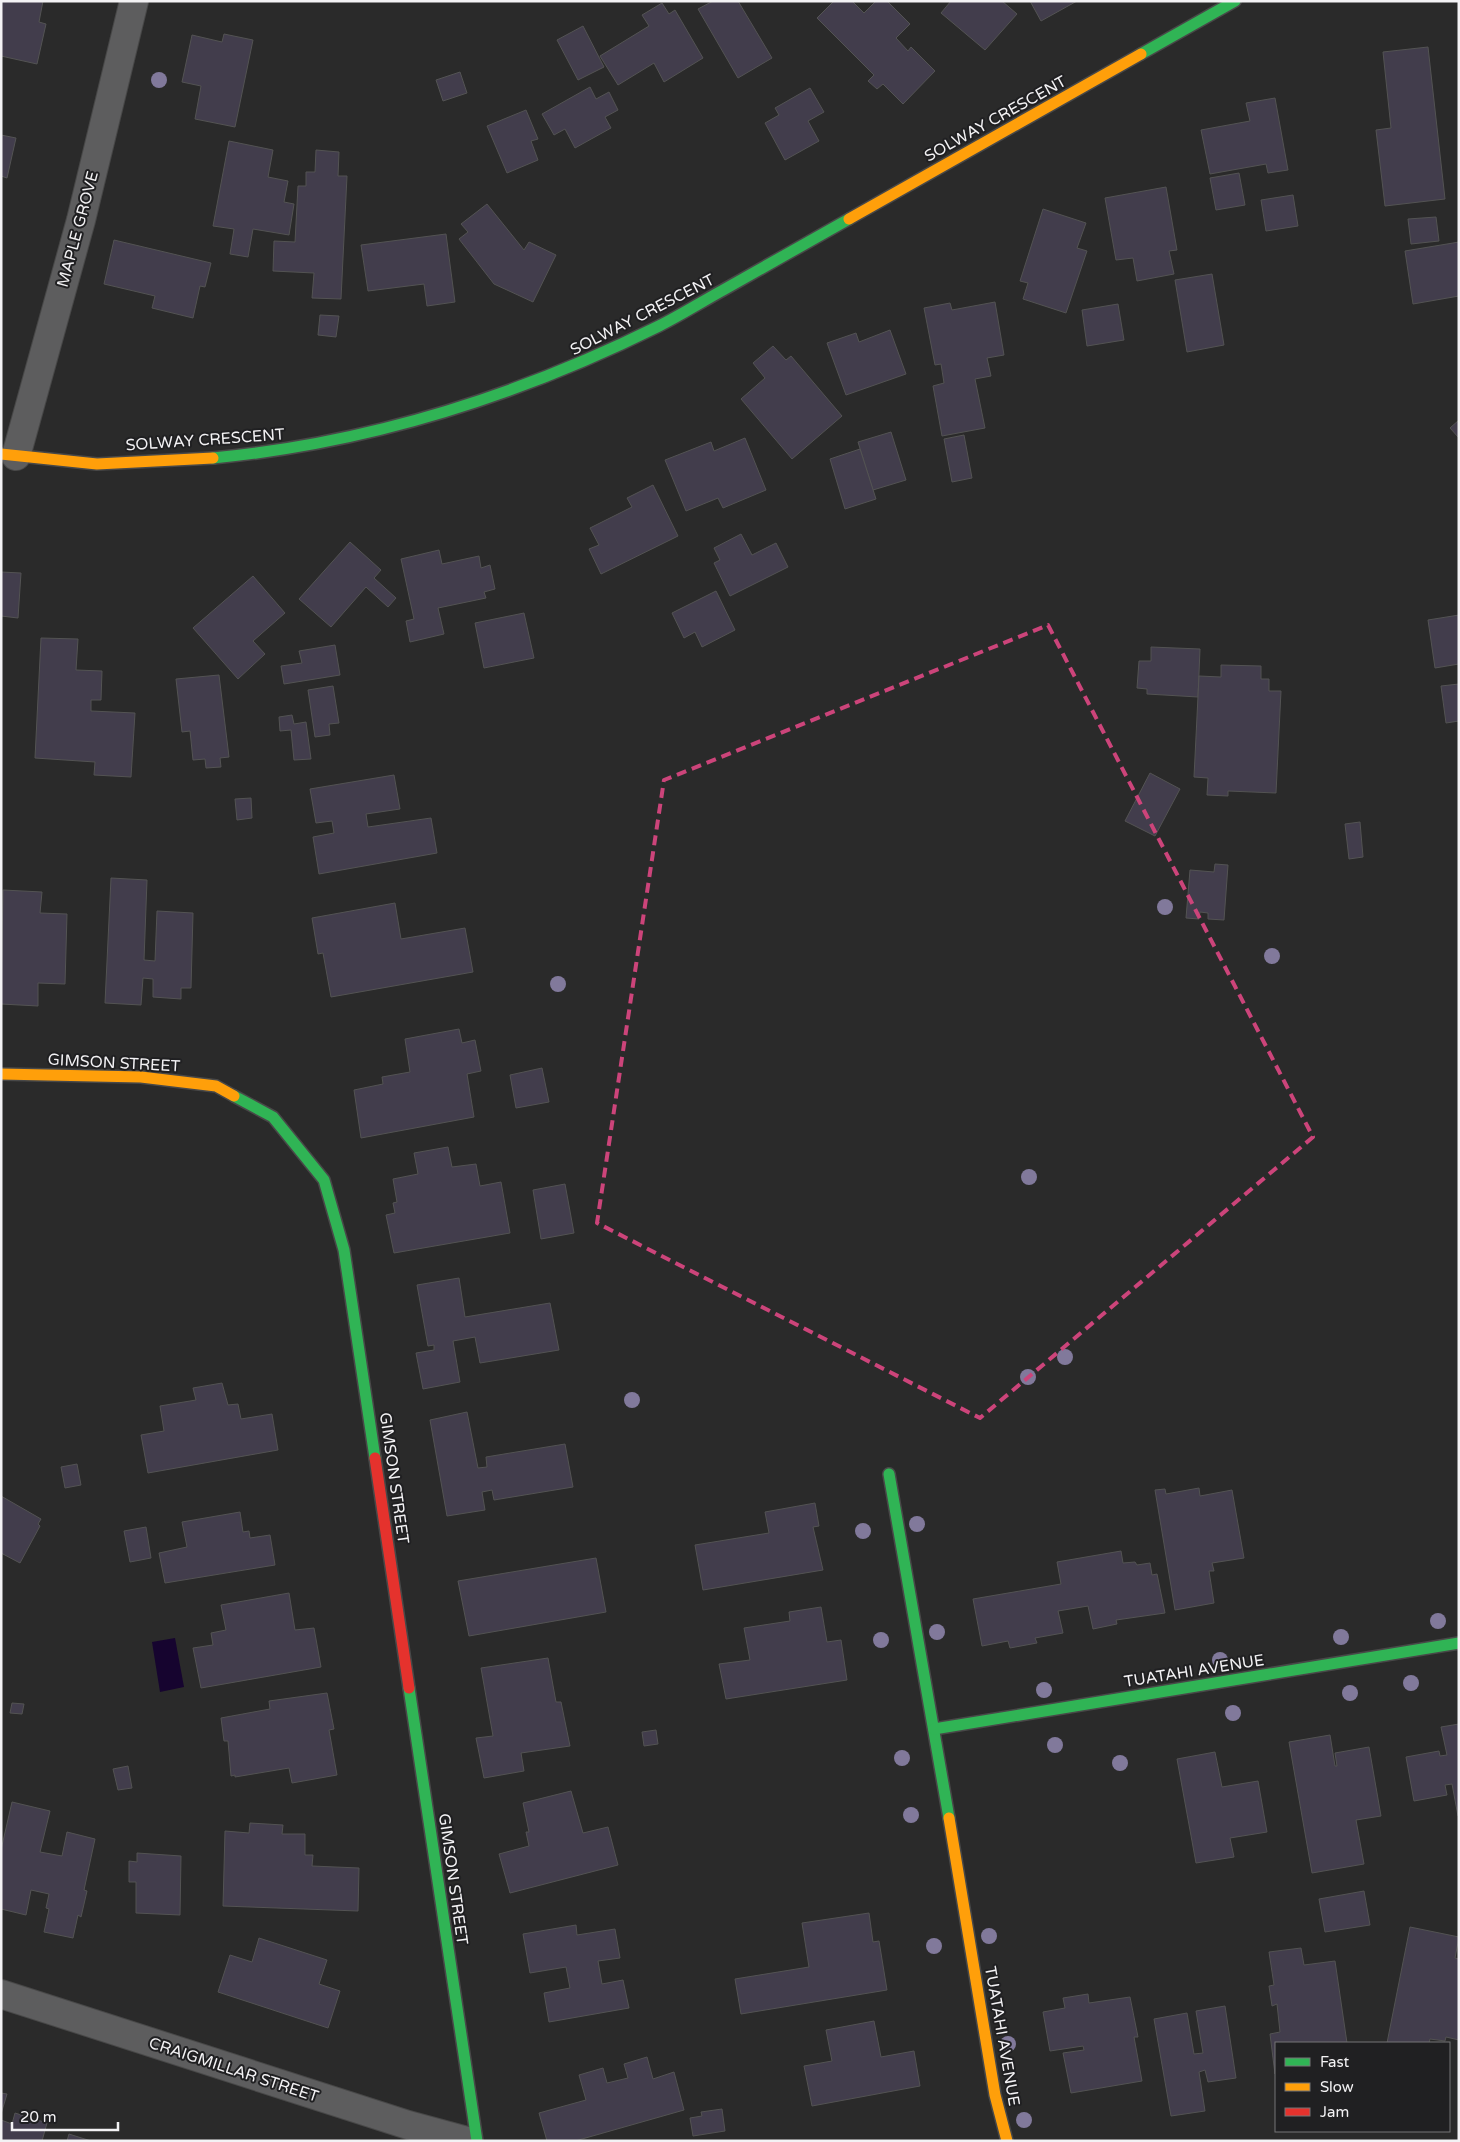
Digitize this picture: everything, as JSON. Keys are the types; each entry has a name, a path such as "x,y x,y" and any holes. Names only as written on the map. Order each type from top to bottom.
{"street":[{"name":"MAPLE GROVE","path":"9,455 81,220 134,1"},
{"name":"SOLWAY CRESCENT","path":"9,455 86,463 169,461 237,456 304,448 386,430 449,413 511,392 572,368 661,325 1234,1"},
{"name":"GIMSON STREET","path":"1,1074 142,1076 216,1086 273,1117 324,1180 344,1250 477,2141"},
{"name":"TUATAHI AVENUE","path":"889,1474 995,2094 1007,2141"},
{"name":"TUATAHI AVENUE","path":"934,1729 1459,1643"},
{"name":"CRAIGMILLAR STREET","path":"1,1994 408,2125 467,2141"}],"highlighted area":[{"path":"1048,625 1313,1137 980,1418 597,1223 664,780"}],"shaded area":[{"path":"175,1638 184,1687 160,1692 152,1642"}],"building":[{"path":"1,1 43,1 39,22 46,24 37,64 1,56"},
{"path":"713,1 738,1 772,58 738,78 698,9"},
{"path":"834,1 852,1 864,13 876,1 887,1 910,24 896,38 908,51 911,47 935,71 903,104 883,84 877,89 868,81 874,75 817,18"},
{"path":"951,1 1002,1 1017,14 985,50 941,13"},
{"path":"1030,1 1077,1 1041,21"},
{"path":"662,3 669,14 675,10 703,58 664,82 654,63 618,85 600,56 649,26 642,15"},
{"path":"583,26 604,67 578,80 557,40"},
{"path":"224,34 253,40 235,127 195,119 201,86 182,82 192,35 222,42"},
{"path":"1428,47 1445,199 1385,206 1376,130 1391,128 1383,52"},
{"path":"460,72 467,93 443,101 436,80"},
{"path":"590,87 596,99 609,92 618,110 605,117 611,128 575,148 565,129 554,135 542,114"},
{"path":"810,88 824,112 808,121 819,141 785,160 765,123 779,115 775,108"},
{"path":"1275,98 1288,170 1268,173 1266,164 1210,174 1201,130 1250,121 1246,103"},
{"path":"526,110 538,139 531,141 538,160 507,173 487,126"},
{"path":"1,135 16,138 7,178 1,176"},
{"path":"229,141 273,150 268,177 288,181 284,202 294,204 289,235 253,229 248,257 230,254 234,229 213,226"},
{"path":"316,150 339,152 338,176 347,176 341,299 312,298 314,273 273,271 274,241 295,242 298,186 306,186 306,172 315,172"},
{"path":"1239,173 1245,205 1216,210 1210,178"},
{"path":"1166,187 1177,250 1169,251 1174,274 1137,281 1133,258 1116,260 1105,198"},
{"path":"1293,195 1298,226 1266,231 1261,200"},
{"path":"487,204 524,250 529,242 556,255 533,302 494,284 459,239 468,232 461,224"},
{"path":"1043,209 1086,223 1077,248 1087,251 1066,313 1023,299 1028,283 1020,281"},
{"path":"1436,217 1439,241 1411,244 1408,219"},
{"path":"446,234 455,302 427,306 424,284 368,291 361,245"},
{"path":"114,240 211,263 205,287 200,286 193,318 152,308 155,296 104,284"},
{"path":"1459,242 1459,296 1413,304 1405,251"},
{"path":"1212,274 1224,345 1187,352 1175,280"},
{"path":"995,302 1004,355 987,358 991,376 975,379 985,428 942,436 933,386 944,383 941,364 935,365 924,308 950,303 952,310"},
{"path":"1118,304 1124,340 1087,346 1082,310"},
{"path":"320,315 339,316 336,337 318,335"},
{"path":"890,330 906,374 846,395 827,343 856,333 859,342"},
{"path":"773,346 786,360 791,356 842,416 792,459 741,399 765,378 753,363"},
{"path":"1459,420 1459,438 1450,428"},
{"path":"891,432 906,480 873,490 858,442"},
{"path":"964,435 972,478 952,482 944,439"},
{"path":"745,438 766,490 723,508 718,498 686,511 665,460 711,442 714,451"},
{"path":"860,449 876,499 845,509 830,459"},
{"path":"653,485 678,536 601,574 589,549 599,545 590,528 632,507 627,498"},
{"path":"741,534 752,555 776,543 788,567 730,596 714,563 720,560 714,548"},
{"path":"350,542 381,570 374,578 396,598 388,607 366,587 331,627 299,599"},
{"path":"439,550 442,564 479,556 481,568 490,565 495,589 484,592 486,598 438,608 444,634 410,642 406,621 414,619 401,559"},
{"path":"1,572 21,573 18,618 1,616"},
{"path":"253,576 285,613 253,641 265,654 238,679 193,628"},
{"path":"716,591 735,630 702,647 695,632 684,638 672,613"},
{"path":"524,613 534,658 484,668 475,623"},
{"path":"1459,615 1459,664 1435,668 1428,620"},
{"path":"41,638 78,639 76,670 102,671 101,700 91,700 91,711 135,713 131,777 94,775 95,762 35,758"},
{"path":"335,645 340,675 284,684 281,666 302,663 299,651"},
{"path":"1151,647 1200,649 1198,697 1147,694 1147,689 1137,688 1139,661 1151,661"},
{"path":"1221,665 1261,666 1261,679 1269,679 1269,691 1281,691 1276,793 1228,791 1228,796 1207,795 1208,778 1194,777 1199,676 1221,677"},
{"path":"219,675 229,757 220,758 221,767 206,768 205,759 193,760 190,731 182,732 176,679"},
{"path":"1459,684 1459,721 1446,723 1441,686"},
{"path":"333,686 339,723 329,724 330,735 315,737 308,690"},
{"path":"292,715 294,724 306,722 311,759 294,760 291,730 280,731 279,717"},
{"path":"1150,773 1180,789 1155,836 1125,821"},
{"path":"394,775 400,809 366,814 368,827 431,818 437,853 319,874 313,837 334,833 332,821 316,823 310,789"},
{"path":"251,798 252,818 237,820 235,799"},
{"path":"1360,822 1363,857 1349,859 1345,824"},
{"path":"1215,864 1228,865 1224,920 1208,919 1208,913 1200,912 1199,919 1186,918 1190,870 1214,872"},
{"path":"111,878 147,880 144,960 155,961 157,911 193,913 191,988 181,988 181,999 153,997 153,979 143,978 141,1005 105,1003"},
{"path":"3,890 42,892 40,913 67,914 65,984 38,983 38,1006 1,1004"},
{"path":"395,903 401,939 465,928 473,972 331,997 323,953 318,954 312,918"},
{"path":"459,1029 462,1043 475,1040 481,1071 467,1074 474,1117 361,1138 354,1090 383,1084 382,1077 410,1072 405,1039"},
{"path":"542,1068 549,1102 516,1108 510,1075"},
{"path":"448,1147 452,1167 476,1164 480,1186 501,1182 510,1233 394,1253 386,1215 395,1213 393,1203 397,1202 393,1179 418,1174 414,1153"},
{"path":"565,1184 574,1233 541,1239 533,1190"},
{"path":"459,1278 465,1317 550,1303 559,1350 480,1363 475,1337 453,1341 460,1382 423,1389 416,1353 434,1350 434,1345 428,1346 417,1285"},
{"path":"222,1383 228,1405 238,1404 241,1419 272,1414 278,1450 148,1473 141,1435 164,1431 160,1406 196,1400 193,1388"},
{"path":"467,1412 478,1468 487,1467 486,1457 565,1444 573,1487 494,1500 492,1490 482,1492 485,1510 447,1516 430,1420"},
{"path":"77,1464 81,1485 65,1488 61,1467"},
{"path":"1199,1488 1200,1496 1232,1490 1244,1558 1212,1563 1214,1571 1209,1571 1214,1603 1175,1610 1155,1490 1165,1489 1166,1494"},
{"path":"1,1496 41,1519 38,1524 40,1526 20,1563 1,1553"},
{"path":"815,1503 819,1526 813,1527 823,1570 703,1590 695,1545 769,1533 765,1512"},
{"path":"240,1512 243,1532 249,1531 250,1538 270,1535 275,1565 165,1583 159,1553 187,1547 182,1522"},
{"path":"146,1527 151,1558 130,1562 124,1531"},
{"path":"1121,1551 1123,1563 1135,1562 1137,1565 1150,1563 1152,1575 1157,1574 1165,1613 1116,1620 1117,1624 1093,1629 1088,1606 1058,1611 1063,1633 1035,1638 1037,1643 1010,1648 1008,1641 982,1646 973,1599 1061,1584 1057,1562"},
{"path":"596,1558 606,1612 469,1636 458,1581"},
{"path":"289,1593 295,1630 314,1628 321,1667 201,1688 193,1648 213,1645 211,1633 226,1630 221,1605"},
{"path":"821,1607 827,1642 841,1640 847,1680 726,1699 719,1664 750,1660 744,1628 790,1621 789,1612"},
{"path":"548,1658 556,1702 561,1702 570,1746 521,1753 524,1771 484,1778 476,1738 493,1736 481,1668"},
{"path":"327,1693 334,1729 329,1730 337,1775 292,1783 289,1768 235,1777 235,1775 231,1776 228,1741 224,1741 221,1718 270,1709 269,1701"},
{"path":"12,1703 24,1704 22,1714 10,1713"},
{"path":"1459,1724 1458,1816 1452,1784 1445,1785 1447,1795 1414,1801 1406,1757 1439,1751 1440,1756 1447,1755 1441,1727"},
{"path":"656,1730 658,1744 644,1746 642,1732"},
{"path":"1330,1735 1335,1766 1337,1766 1335,1753 1369,1747 1381,1816 1356,1820 1364,1864 1312,1873 1289,1742"},
{"path":"1215,1752 1222,1787 1258,1781 1267,1832 1230,1838 1234,1857 1196,1863 1177,1759"},
{"path":"128,1766 132,1788 118,1790 113,1769"},
{"path":"571,1791 583,1833 608,1827 618,1865 510,1893 499,1854 529,1846 526,1832 529,1832 523,1803"},
{"path":"12,1802 50,1811 40,1852 62,1856 67,1832 95,1839 84,1890 87,1891 81,1917 78,1915 73,1938 44,1932 49,1909 46,1908 49,1894 31,1890 26,1915 1,1909 1,1850"},
{"path":"250,1823 283,1825 282,1834 305,1834 305,1855 313,1855 312,1866 359,1868 358,1911 223,1906 225,1831 249,1833"},
{"path":"137,1853 181,1856 180,1915 136,1913 136,1882 129,1882 129,1861 137,1862"},
{"path":"1364,1891 1370,1925 1325,1932 1319,1899"},
{"path":"869,1913 873,1942 879,1941 887,1990 741,2014 735,1979 809,1967 802,1923"},
{"path":"576,1925 577,1935 615,1929 620,1958 598,1961 602,1984 623,1980 629,2008 549,2022 544,1993 570,1988 566,1967 530,1973 523,1934"},
{"path":"1410,1927 1459,1937 1455,1958 1459,1959 1459,2040 1446,2037 1445,2041 1430,2039 1429,2042 1387,2042"},
{"path":"259,1938 327,1960 319,1984 340,1991 328,2028 218,1992 230,1955 252,1962"},
{"path":"1301,1948 1304,1965 1335,1961 1347,2042 1275,2042 1275,2074 1270,2034 1280,2032 1277,2004 1272,2006 1269,1986 1274,1985 1269,1952"},
{"path":"1088,1994 1089,2003 1130,1997 1138,2037 1134,2037 1142,2081 1071,2093 1063,2053 1084,2050 1083,2046 1050,2051 1043,2012 1065,2008 1063,1998"},
{"path":"1225,2006 1236,2078 1208,2082 1205,2070 1199,2072 1205,2111 1171,2116 1154,2019 1187,2013 1194,2054 1203,2053 1196,2011"},
{"path":"874,2021 881,2057 914,2051 920,2086 812,2106 804,2066 832,2061 826,2030"},
{"path":"647,2057 653,2079 674,2072 684,2110 575,2141 547,2141 539,2113 586,2100 579,2075 603,2068 607,2083 628,2078 624,2064"},
{"path":"1,2093 7,2094 1,2114"},
{"path":"722,2109 725,2131 693,2136 690,2118 702,2116 701,2112"},
{"path":"15,2113 47,2123 42,2141 1,2141 1,2120 12,2124"},
{"path":"69,2134 91,2141 67,2141"}],"traffic: fast":[{"path":"1141,54 1235,1"},
{"path":"213,458 329,441 442,413 497,395 552,374 659,326 849,219"},
{"path":"234,1096 273,1117 324,1180 344,1250 375,1458"},
{"path":"889,1474 949,1818"},
{"path":"934,1729 1459,1643"},
{"path":"409,1688 477,2141"}],"traffic: slow":[{"path":"849,219 1141,54"},
{"path":"1,454 97,464 213,458"},
{"path":"1,1074 141,1077 216,1086 234,1096"},
{"path":"949,1818 995,2095 1007,2141"}],"traffic: jam":[{"path":"375,1458 409,1688"}]}
